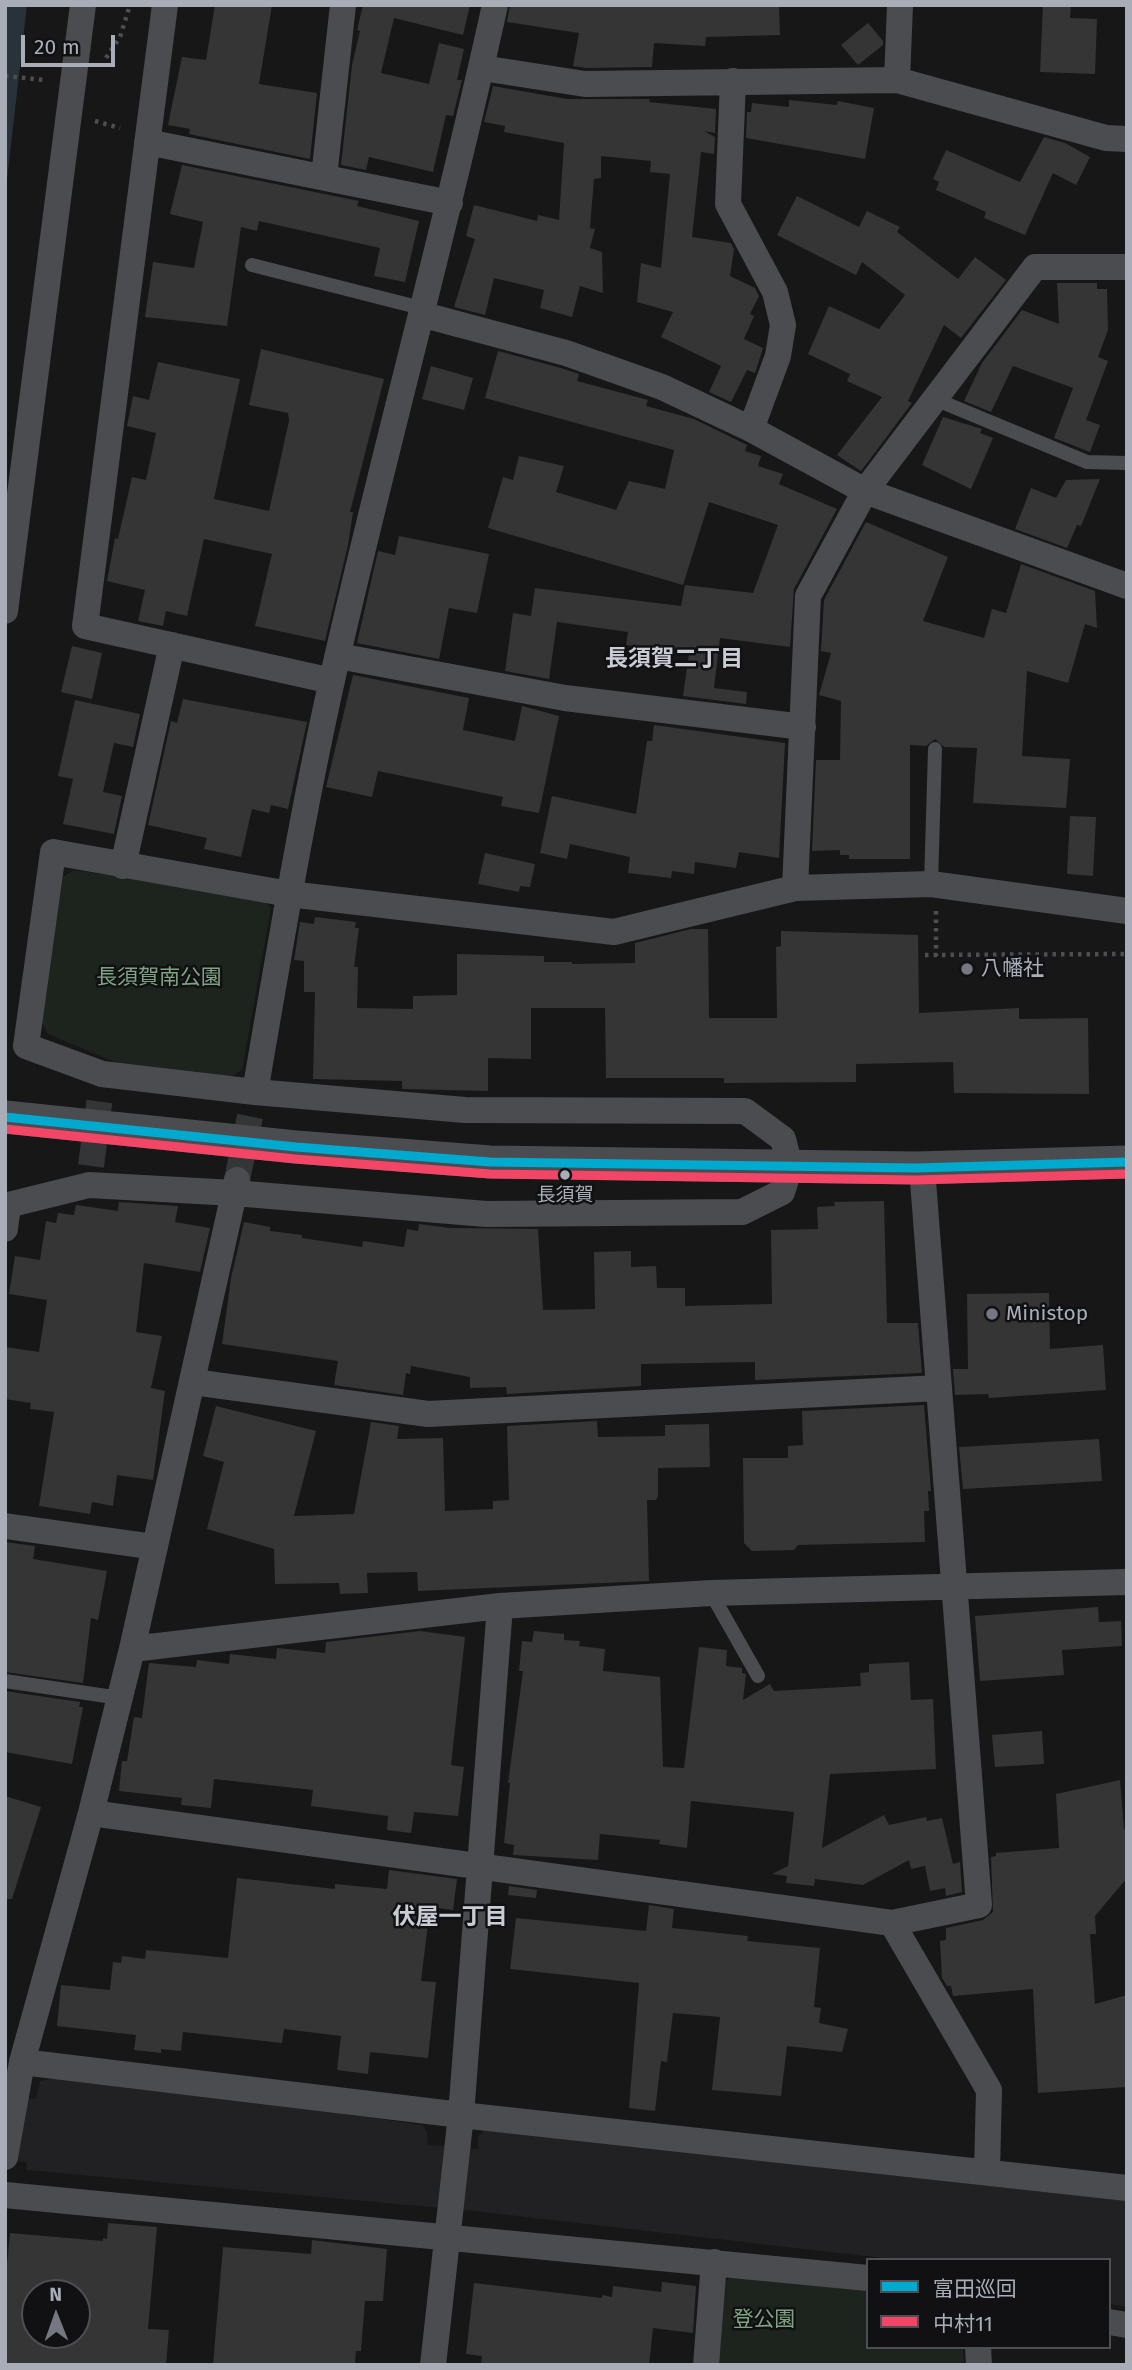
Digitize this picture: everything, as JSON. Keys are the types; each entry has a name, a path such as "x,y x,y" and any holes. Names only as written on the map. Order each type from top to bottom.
{"street":[{"path":"5,611 83,5"},
{"path":"165,5 85,626 172,645 335,668 803,727"},
{"path":"324,177 343,5"},
{"path":"255,1092 289,894 335,668 424,312 495,5"},
{"path":"897,80 900,5"},
{"path":"482,68 585,84 897,80 1106,138 1127,139"},
{"path":"733,81 728,205 775,292 783,325 778,356 751,429"},
{"path":"147,142 450,203"},
{"path":"795,888 808,596 865,491 937,400 1035,267 1127,267"},
{"path":"424,312 566,354 662,387 751,429 865,491 1127,586"},
{"path":"123,866 172,645"},
{"path":"5,1229 8,1205 90,1176 236,1186 486,1213 742,1212 782,1192 790,1167 783,1139 745,1111 465,1110 101,1082 26,1046 52,852 289,894 614,932 795,888 933,884 1127,911"},
{"path":"5,1117 296,1147 490,1162 922,1168 1127,1162"},
{"path":"91,1813 892,1923 979,1905 922,1168"},
{"path":"5,2157 22,2062 91,1813 132,1649 236,1186"},
{"path":"193,1382 428,1414 939,1388"},
{"path":"5,1526 155,1547"},
{"path":"132,1649 500,1606 711,1592 1127,1582"},
{"path":"433,2365 461,2115 500,1606"},
{"path":"892,1923 989,2090 987,2172"},
{"path":"22,2062 461,2115 1127,2188"},
{"path":"5,2195 866,2278"},
{"path":"706,2365 714,2262"}],"lane":[{"path":"252,265 424,312"},
{"path":"937,400 1087,462 1127,463"},
{"path":"933,884 935,749"},
{"path":"711,1592 758,1676"},
{"path":"5,1681 120,1698"}],"path":[{"path":"5,76 58,82"},
{"path":"933,884 936,956"},
{"path":"925,956 1127,954"}],"shaded area":[{"path":"5,5 27,5 5,197"},
{"path":"60,2077 109,2080 422,2125 427,2132 428,2145 478,2149 478,2136 486,2129 747,2155 833,2169 1127,2201 1127,2307 1111,2304 1111,2258 883,2258 474,2211 27,2170 26,2162 5,2160 5,2097 36,2099 40,2081"}],"green space":[{"name":"長須賀南公園","path":"74,870 262,898 271,908 242,1070 226,1079 134,1070 48,1034 41,1021 63,877"},
{"name":"登公園","path":"733,2274 866,2288 866,2349 963,2349 964,2365 716,2365 723,2284"}],"building":[{"path":"215,5 272,5 259,84 317,93 310,159 189,134 190,129 168,125 182,57 206,60"},
{"path":"363,5 470,5 463,35 394,18 381,73 429,84 439,43 464,49 457,80 462,80 453,116 446,115 433,172 369,157 366,170 341,165 352,65"},
{"path":"510,5 779,5 780,35 706,37 705,46 654,43 652,67 586,68 573,66 579,33 507,22"},
{"path":"1043,5 1071,5 1070,18 1097,19 1095,74 1040,72"},
{"path":"868,23 883,41 883,45 858,65 841,45"},
{"path":"493,86 567,99 650,99 649,102 716,109 715,133 704,131 715,137 714,154 701,152 692,237 731,243 734,249 730,276 755,288 759,296 750,314 754,316 744,339 763,348 755,373 747,370 731,402 709,392 721,366 661,337 673,312 637,302 641,263 661,268 670,174 650,172 651,161 601,156 601,178 594,179 590,228 595,229 590,248 602,252 603,293 580,286 572,317 540,308 544,290 494,278 485,315 454,307 475,239 466,236 474,205 537,221 538,215 559,220 564,143 504,132 505,126 484,122"},
{"path":"789,100 837,105 838,101 874,108 865,159 746,138 747,112 751,112 752,103 789,107"},
{"path":"1044,137 1065,143 1090,157 1076,185 1053,173 1025,235 984,218 986,212 936,190 939,182 933,179 946,150 1020,182"},
{"path":"182,165 359,201 357,206 419,221 405,282 374,276 380,248 259,221 257,231 241,227 227,326 145,317 153,262 194,268 203,222 170,214"},
{"path":"797,196 859,227 867,211 900,227 897,232 958,279 975,257 1006,280 961,338 944,325 908,401 912,403 861,471 837,455 882,397 847,381 850,374 808,354 829,306 879,329 905,295 862,262 856,275 777,235"},
{"path":"1057,283 1097,283 1097,289 1107,289 1108,330 1098,357 1108,361 1086,420 1100,425 1090,452 1054,438 1073,388 1013,366 991,412 964,401 982,363 1022,310 1059,324"},
{"path":"261,349 384,379 350,512 353,512 348,545 325,641 255,626 272,554 204,539 187,616 166,611 163,626 138,621 145,590 107,581 115,538 118,539 132,477 146,480 156,433 127,426 133,396 149,400 158,362 240,379 214,499 269,511 289,421 288,413 249,405"},
{"path":"498,351 579,374 577,381 648,400 646,406 694,419 747,445 745,451 761,456 758,466 783,474 779,484 837,509 794,589 790,647 720,638 714,688 747,692 746,704 683,696 689,653 626,645 628,632 557,622 549,679 505,671 513,613 531,616 535,588 681,606 685,585 753,593 778,525 709,502 683,585 488,528 503,477 513,480 519,456 564,466 556,492 616,510 629,481 665,489 674,450 485,398"},
{"path":"431,366 473,378 464,410 422,399"},
{"path":"943,417 982,429 980,433 993,438 971,489 922,465"},
{"path":"1100,479 1081,526 1077,525 1067,548 1015,529 1031,488 1056,498 1066,480"},
{"path":"866,522 948,557 923,621 984,638 992,609 1006,613 1021,564 1095,591 1097,628 1085,624 1068,683 1027,671 1022,756 1070,759 1066,808 973,803 977,748 944,747 935,739 926,746 910,745 910,859 849,859 849,855 840,855 840,850 812,851 816,760 840,760 841,701 819,695 831,653 821,651 824,600"},
{"path":"399,536 489,554 477,613 449,608 439,659 357,643 378,551 395,555"},
{"path":"72,646 102,653 92,699 61,692"},
{"path":"353,675 469,698 463,730 515,741 522,706 559,716 539,813 501,806 503,797 378,771 372,797 326,787"},
{"path":"183,699 307,722 288,809 271,805 269,813 252,809 241,857 204,849 207,838 148,825 171,721 177,723"},
{"path":"75,700 140,714 133,747 114,743 103,792 122,796 114,834 63,824 73,779 58,776"},
{"path":"654,725 785,743 779,858 739,852 736,868 695,862 694,874 672,871 671,878 628,873 630,857 570,844 567,859 540,853 552,796 636,814 647,741 652,741"},
{"path":"1070,816 1096,817 1093,876 1067,874"},
{"path":"485,853 535,864 530,887 520,886 519,892 478,884"},
{"path":"315,917 356,922 355,928 359,928 354,967 358,967 357,1008 413,1009 413,996 457,995 457,954 544,956 544,962 572,964 635,963 635,943 691,929 708,929 709,1018 777,1018 776,947 781,946 781,931 918,935 919,1013 1019,1008 1019,1019 1088,1018 1089,1094 954,1093 953,1062 856,1064 856,1082 724,1083 724,1078 606,1078 605,1008 531,1008 531,1059 488,1058 488,1091 402,1089 402,1081 313,1079 315,992 304,992 304,961 294,960 300,922 314,924"},
{"path":"884,1201 887,1323 918,1323 922,1373 755,1380 755,1362 641,1364 641,1386 507,1394 506,1387 470,1388 470,1377 411,1366 410,1374 406,1373 403,1395 334,1385 338,1361 222,1344 231,1278 244,1222 270,1227 270,1231 302,1235 302,1238 362,1247 363,1241 404,1247 407,1229 418,1231 419,1224 450,1228 538,1229 543,1310 595,1309 594,1252 631,1251 631,1267 656,1266 657,1288 685,1288 685,1306 772,1304 771,1230 818,1229 817,1207 835,1206 834,1202"},
{"path":"119,1202 178,1206 175,1222 210,1228 200,1272 144,1263 136,1332 162,1336 151,1388 165,1391 153,1480 117,1475 113,1506 92,1502 90,1514 39,1506 54,1412 30,1409 31,1403 5,1399 5,1347 39,1352 47,1300 9,1294 15,1256 40,1260 46,1221 56,1223 58,1213 74,1215 76,1205 118,1211"},
{"path":"1049,1293 1050,1349 1103,1345 1106,1390 989,1398 988,1394 955,1395 953,1369 968,1369 967,1294"},
{"path":"924,1405 931,1491 928,1491 929,1511 924,1511 925,1542 798,1545 794,1550 752,1551 744,1543 743,1458 788,1458 788,1446 803,1445 802,1411"},
{"path":"216,1406 316,1431 294,1516 354,1514 371,1422 399,1426 397,1439 443,1438 445,1511 493,1509 493,1501 509,1500 507,1426 597,1421 598,1437 665,1436 665,1425 709,1424 710,1467 658,1468 658,1496 656,1500 647,1500 649,1581 418,1591 417,1572 367,1573 368,1593 340,1594 339,1583 275,1584 274,1549 207,1529 224,1462 203,1456"},
{"path":"1099,1439 1102,1481 963,1489 959,1447"},
{"path":"5,1542 35,1546 33,1559 107,1571 98,1620 91,1618 83,1683 5,1672"},
{"path":"1098,1607 1099,1622 1121,1621 1122,1646 1062,1650 1064,1675 980,1681 975,1616"},
{"path":"420,1631 465,1637 451,1765 464,1767 458,1816 414,1812 411,1833 387,1830 388,1816 311,1806 313,1790 214,1779 211,1808 181,1805 182,1798 119,1791 122,1761 127,1761 134,1717 142,1718 149,1663 196,1667 197,1660 229,1664 230,1654 276,1659 277,1648 325,1653 326,1642"},
{"path":"534,1631 564,1634 564,1640 580,1641 579,1646 605,1649 603,1671 660,1677 663,1767 684,1768 699,1647 727,1650 726,1666 742,1668 742,1673 746,1674 743,1700 770,1684 774,1691 861,1686 860,1673 869,1672 869,1664 909,1662 911,1700 933,1699 936,1769 830,1774 822,1848 884,1815 889,1825 926,1817 927,1821 942,1818 953,1864 960,1862 962,1892 946,1896 945,1888 930,1891 925,1866 911,1869 909,1860 863,1885 815,1879 814,1886 786,1883 787,1876 772,1874 788,1866 794,1812 691,1801 687,1848 659,1844 660,1840 600,1834 598,1860 513,1855 514,1845 504,1843 508,1783 523,1671 519,1671 522,1641 532,1642"},
{"path":"5,1691 80,1702 79,1707 83,1707 72,1764 5,1752"},
{"path":"1042,1731 1044,1764 995,1767 992,1735"},
{"path":"1120,1780 1124,1829 1127,1828 1127,1878 1095,1916 1096,1934 1090,1934 1095,2004 1127,1995 1127,2087 1038,2093 1033,1989 953,1996 951,1986 947,1986 942,1978 940,1941 946,1940 946,1928 983,1920 993,1912 991,1857 996,1856 996,1853 1059,1848 1056,1794"},
{"path":"5,1796 41,1807 12,1899 5,1899"},
{"path":"389,1870 457,1879 453,1910 430,1907 421,1981 436,1982 428,2058 370,2052 368,2074 337,2070 341,2036 284,2029 282,2043 183,2032 181,2051 161,2049 161,2053 134,2050 136,2035 57,2026 61,1985 110,1990 113,1962 121,1963 122,1956 145,1959 146,1950 228,1958 237,1878 335,1889 335,1884 387,1889"},
{"path":"509,1886 537,1890 536,1898 508,1895"},
{"path":"649,1905 674,1909 672,1928 748,1936 747,1941 820,1948 814,2007 821,2008 819,2023 848,2029 842,2052 787,2046 781,2096 712,2090 720,2017 673,2013 667,2062 661,2061 655,2111 629,2108 639,1983 510,1969 516,1918 646,1931"},
{"path":"108,2223 157,2227 148,2329 169,2330 166,2365 5,2365 5,2285 10,2233 103,2241 103,2238 107,2239"},
{"path":"312,2240 387,2249 383,2301 365,2301 361,2351 356,2351 355,2363 213,2365 223,2247 311,2254"},
{"path":"662,2282 696,2286 693,2333 653,2328 649,2365 481,2365 482,2356 466,2354 474,2283 602,2298 602,2295 612,2297 613,2286 661,2292"}],"tunnel":[{"path":"91,1166 101,1089"},
{"path":"237,1180 255,1092"}],"transit line":[{"name":"富田巡回","path":"5,1117 296,1147 490,1162 916,1168 1127,1162"},
{"name":"中村11","path":"5,1129 295,1159 490,1174 916,1180 1127,1174"}],"place":[{"name":"八幡社","path":"967,969"},
{"name":"長須賀","path":"565,1175"},
{"name":"Ministop","path":"992,1314"}],"district":[{"name":"長須賀二丁目","path":"674,660"},
{"name":"伏屋一丁目","path":"450,1918"}]}
